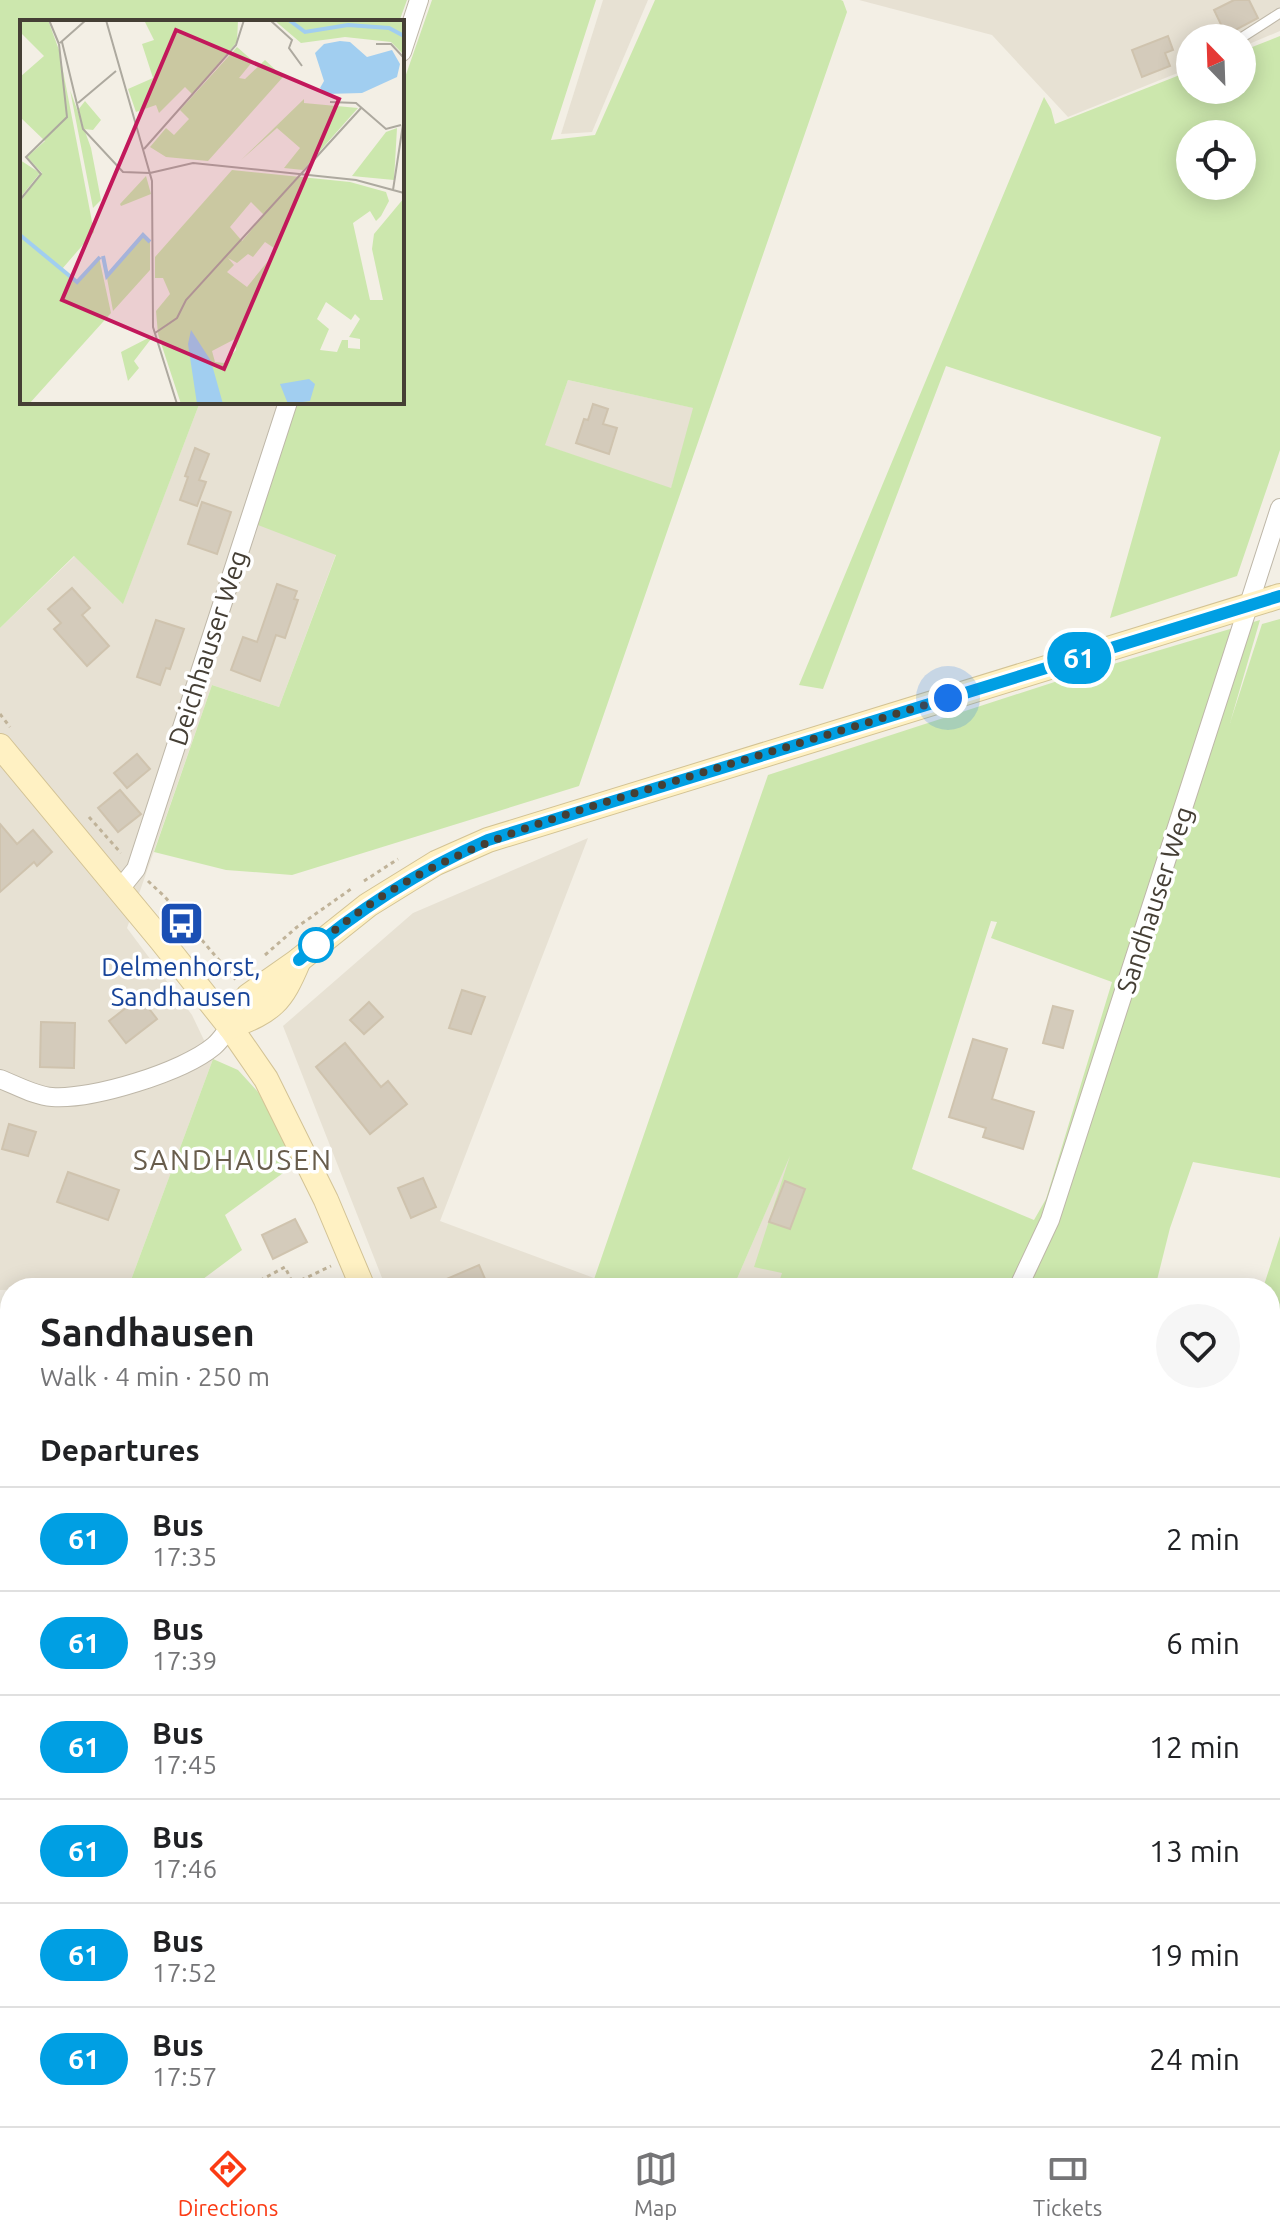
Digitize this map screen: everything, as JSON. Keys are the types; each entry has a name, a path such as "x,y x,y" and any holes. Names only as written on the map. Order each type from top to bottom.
{"main road":[{"path":"230,1027 248,996 368,905 436,863 488,840 1280,596"},
{"path":"5,748 230,1027 275,1093 359,1278"}],"street":[{"path":"404,46 419,0"},
{"name":"Deichhauser Weg","path":"119,890 136,869 287,404"},
{"name":"Sandhauser Weg","path":"1023,1278 1050,1220 1280,508"},
{"path":"0,1079 48,1097 70,1097 124,1086 184,1063 214,1046 230,1027"}],"lane":[{"path":"1256,28 1280,13"}],"path":[{"path":"0,714 5,748"},
{"path":"84,811 165,897 231,975 257,964"},
{"path":"265,956 297,927 345,893"},
{"path":"306,1278 350,1257"},
{"path":"265,1278 285,1267 290,1278"}],"shaded area":[{"path":"603,0 648,0 592,132 561,134"},
{"path":"859,0 1280,0 1280,31 1256,41 1256,24 1176,24 1176,74 1068,117 992,35"},
{"path":"568,380 694,408 671,489 544,445"},
{"path":"199,404 291,404 336,554 279,707 212,685 127,928 192,1015 213,1059 132,1278 0,1278 0,628 75,556 123,603"},
{"path":"588,838 440,1221 594,1278 382,1278 283,1026 413,913"},
{"path":"790,1155 827,1166 792,1278 737,1278"}],"green space":[{"path":"0,0 407,0 400,20 20,20 20,404 199,404 123,604 74,556 0,628"},
{"path":"432,0 596,0 551,140 595,135 655,0 843,1 847,12 579,786 292,875 226,870 154,852 212,685 279,707 336,555 253,523 289,404 404,404 404,80","holes":["568,380 693,408 671,488 545,445"]},
{"path":"1280,36 1280,450 1237,576 1110,618 1161,437 946,366 823,689 799,685 1044,97 1055,124 1176,76 1176,104 1256,104 1256,45"},
{"path":"1280,619 1280,1178 1193,1162 1170,1228 1158,1278 780,1278 782,1273 754,1267 790,1156 737,1278 594,1278 768,775 1070,677 1260,620 1230,723 1262,624","holes":["991,921 997,922 991,938 1112,982 1046,1199 1034,1220 912,1169"]},
{"path":"213,1059 238,1070 258,1092 297,1163 225,1215 242,1250 204,1278 132,1278"},
{"path":"1280,1236 1280,1278 1266,1278"}],"building":[{"path":"1234,0 1249,0 1258,18 1247,24 1221,24 1214,10"},
{"path":"1168,36 1173,50 1165,53 1170,66 1142,77 1132,50"},
{"path":"593,404 608,409 603,424 617,428 609,454 576,443"},
{"path":"195,448 209,454 199,480 206,482 197,506 180,500"},
{"path":"202,502 231,512 217,554 188,544"},
{"path":"277,584 297,591 294,599 298,600 285,638 276,635 260,681 231,670 243,637 257,642"},
{"path":"72,588 90,608 82,615 109,646 87,666 54,629 61,623 48,609"},
{"path":"156,620 184,629 170,669 166,668 160,685 137,677"},
{"path":"137,754 150,769 127,788 114,773"},
{"path":"120,790 141,814 118,832 98,808"},
{"path":"0,824 17,844 33,830 52,852 37,866 34,862 0,892"},
{"path":"462,990 485,997 471,1034 449,1028"},
{"path":"140,997 157,1019 126,1043 109,1021"},
{"path":"369,1002 383,1017 364,1034 350,1020"},
{"path":"1053,1006 1073,1011 1063,1048 1043,1043"},
{"path":"41,1022 75,1023 74,1068 40,1067"},
{"path":"973,1039 1007,1049 992,1099 1034,1112 1023,1149 983,1137 986,1128 949,1117"},
{"path":"345,1043 381,1087 388,1081 407,1104 370,1134 316,1067"},
{"path":"9,1124 36,1132 28,1156 2,1149"},
{"path":"68,1172 119,1190 108,1220 57,1202"},
{"path":"423,1178 436,1207 411,1218 398,1188"},
{"path":"785,1181 805,1189 790,1229 769,1222"},
{"path":"295,1219 307,1242 273,1259 262,1235"},
{"path":"479,1265 485,1278 449,1278"}],"bus line":[{"name":"61","path":"299,960 368,905 436,863 488,840 1280,596"}],"place":[{"name":"Delmenhorst, Sandhausen","path":"181,924"}],"district":[{"name":"SANDHAUSEN","path":"233,1160"}],"route":[{"path":"316,945 368,905 411,878 488,840 948,698"}]}
